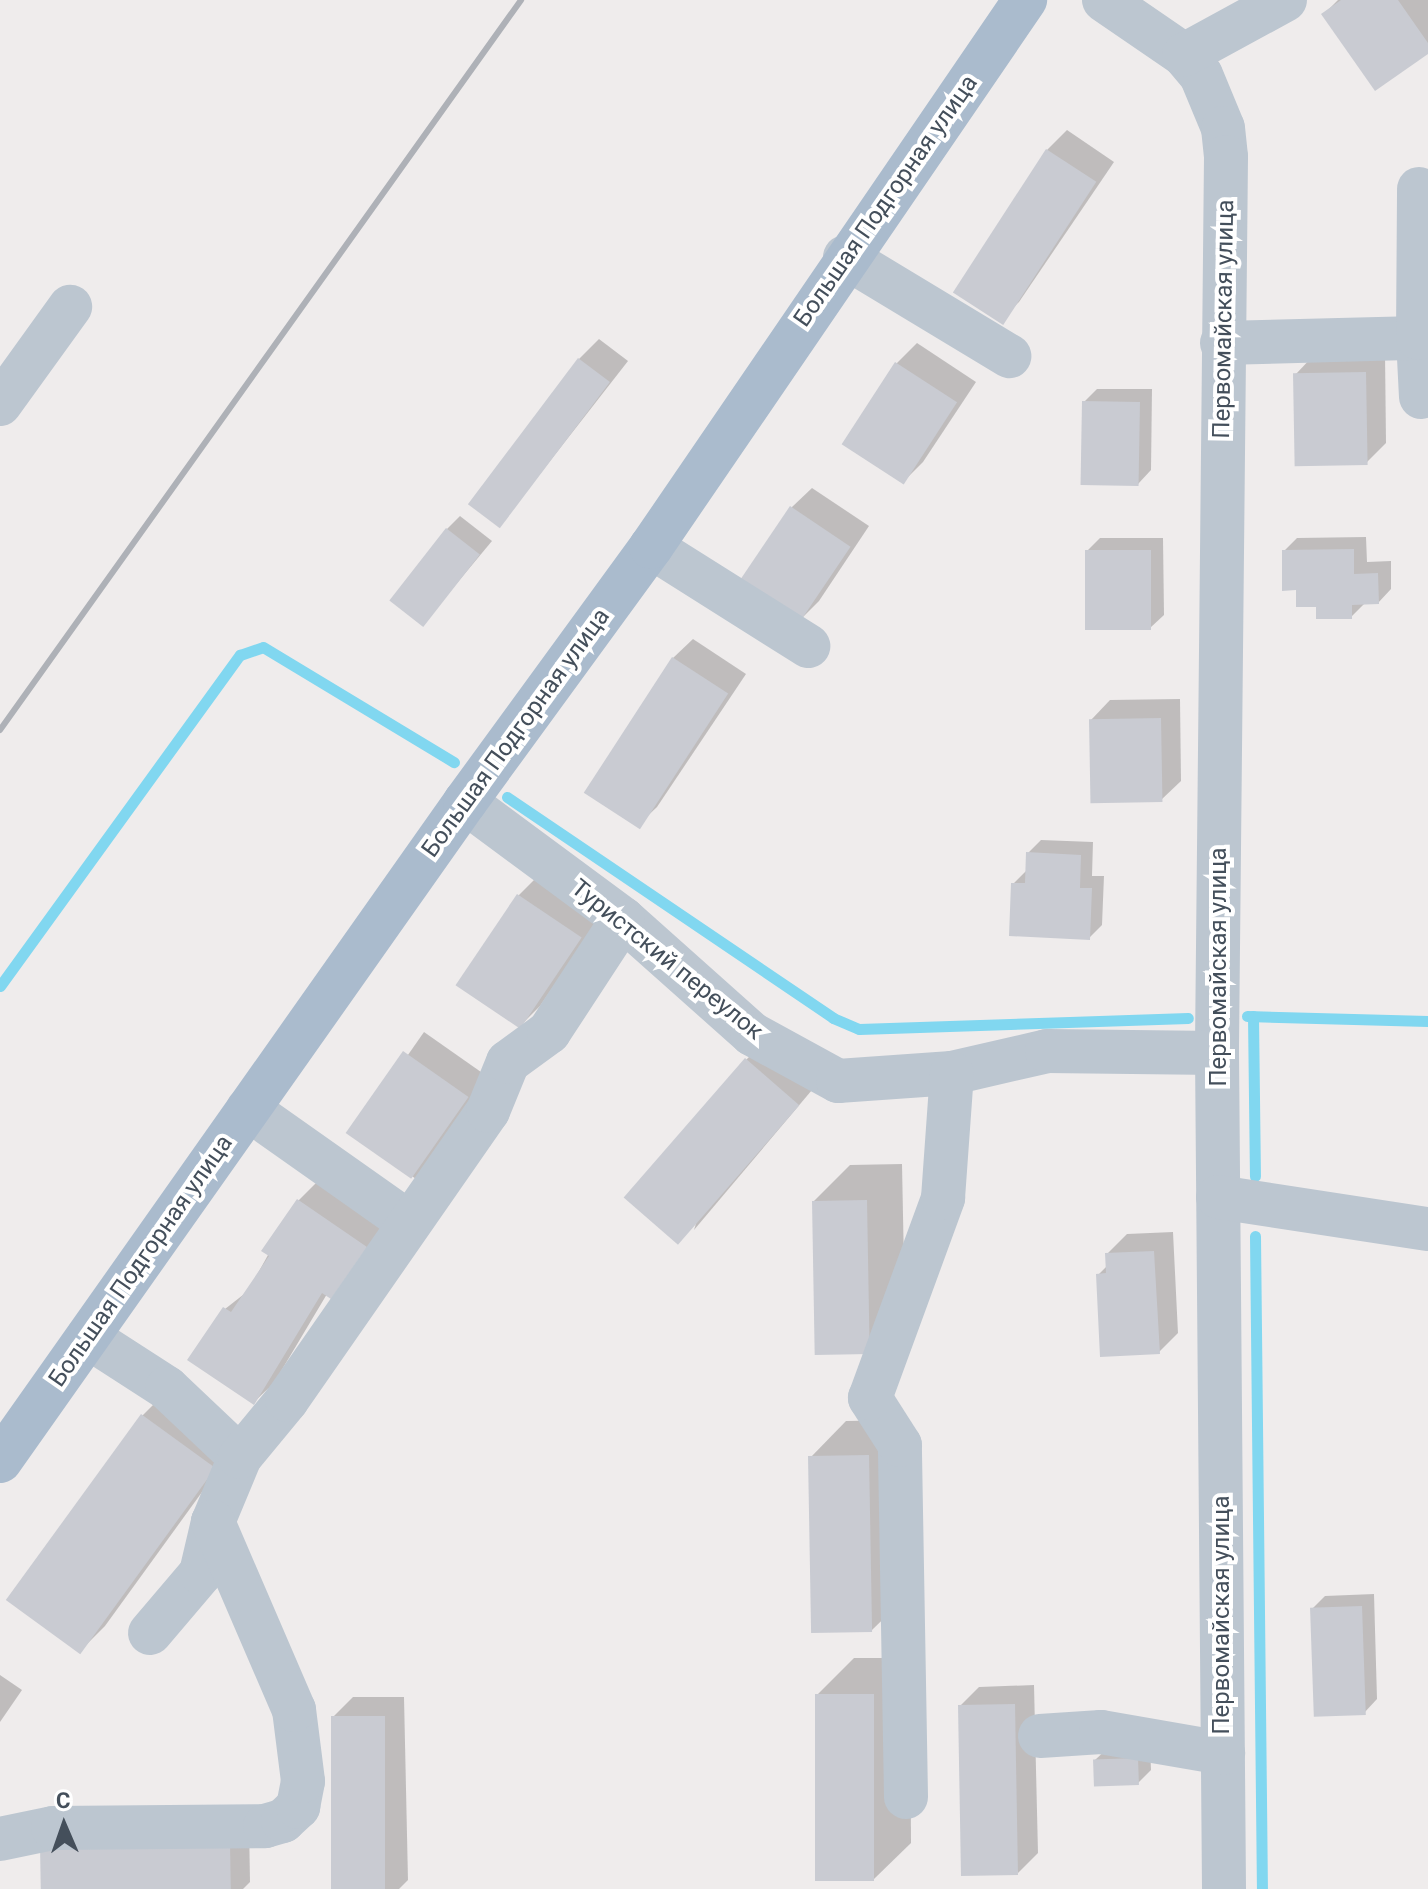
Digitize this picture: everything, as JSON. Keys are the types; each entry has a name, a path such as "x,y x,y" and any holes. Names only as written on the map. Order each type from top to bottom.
{"main road":[{"name":"Большая Подгорная улица","path":"0,1461 465,802 651,547 845,257 1025,0"}],"street":[{"path":"1104,0 1184,55 1285,0"},
{"name":"Первомайская улица","path":"1184,55 1213,101 1226,157 1217,1053 1224,1889"},
{"path":"1419,189 1418,338 1421,397"},
{"path":"845,257 1009,356"},
{"path":"0,404 70,307"},
{"path":"1222,343 1418,338"},
{"path":"651,547 808,646"},
{"name":"Туристский переулок","path":"465,802 623,919 752,1034 838,1081 952,1073 1047,1051 1217,1053"},
{"path":"150,1633 201,1573 213,1522 240,1457 287,1400 488,1111 508,1062 549,1032 623,919"},
{"path":"906,1797 900,1445 870,1398 943,1198 952,1073"},
{"path":"248,1109 408,1222"},
{"path":"1218,1197 1428,1229"},
{"path":"88,1337 167,1388 240,1457"},
{"path":"0,1839 53,1828 265,1826 283,1821 298,1807 303,1781 294,1710 213,1522"},
{"path":"1040,1736 1101,1732 1223,1753"}],"building":[{"path":"1341,0 1398,0 1428,43 1428,54 1375,91 1321,14"},
{"path":"1046,149 1096,182 1003,325 953,292"},
{"path":"578,358 610,382 500,528 468,504"},
{"path":"895,362 957,402 904,484 842,444"},
{"path":"1366,372 1368,465 1295,466 1293,373"},
{"path":"1082,401 1140,402 1139,486 1081,485"},
{"path":"790,506 851,547 799,623 739,582"},
{"path":"446,528 480,554 423,627 389,600"},
{"path":"1354,549 1354,574 1378,573 1379,604 1352,605 1352,619 1316,619 1316,607 1296,607 1296,590 1282,591 1282,550"},
{"path":"1085,550 1151,550 1151,630 1085,630"},
{"path":"672,657 728,693 640,829 584,793"},
{"path":"1161,718 1162,802 1090,803 1089,719"},
{"path":"1026,852 1081,855 1080,888 1092,888 1090,940 1009,936 1011,883 1025,883"},
{"path":"517,894 582,938 520,1029 455,985"},
{"path":"403,1051 469,1097 411,1179 346,1133"},
{"path":"745,1058 799,1105 678,1245 624,1198"},
{"path":"297,1199 367,1247 331,1299 322,1293 254,1405 187,1360 223,1307 231,1312 269,1256 261,1251"},
{"path":"867,1200 870,1354 815,1355 812,1201"},
{"path":"1154,1251 1160,1354 1100,1357 1096,1274 1106,1273 1105,1253"},
{"path":"141,1414 215,1468 80,1654 6,1600"},
{"path":"869,1455 872,1632 811,1633 808,1456"},
{"path":"1362,1606 1366,1715 1314,1717 1310,1608"},
{"path":"815,1694 874,1694 874,1881 815,1881"},
{"path":"1015,1704 1018,1875 961,1876 958,1705"},
{"path":"331,1716 385,1716 385,1889 331,1889"},
{"path":"1138,1758 1139,1785 1094,1787 1093,1760"},
{"path":"230,1843 231,1889 41,1889 40,1846"}],"waterway":[{"path":"0,986 240,655 263,647 454,762"},
{"path":"507,797 833,1018 859,1029 1188,1018"},
{"path":"1247,1016 1428,1021"},
{"path":"1253,1016 1255,1176"},
{"path":"1255,1236 1262,1889"}],"railway":[{"path":"0,730 521,0"}]}
